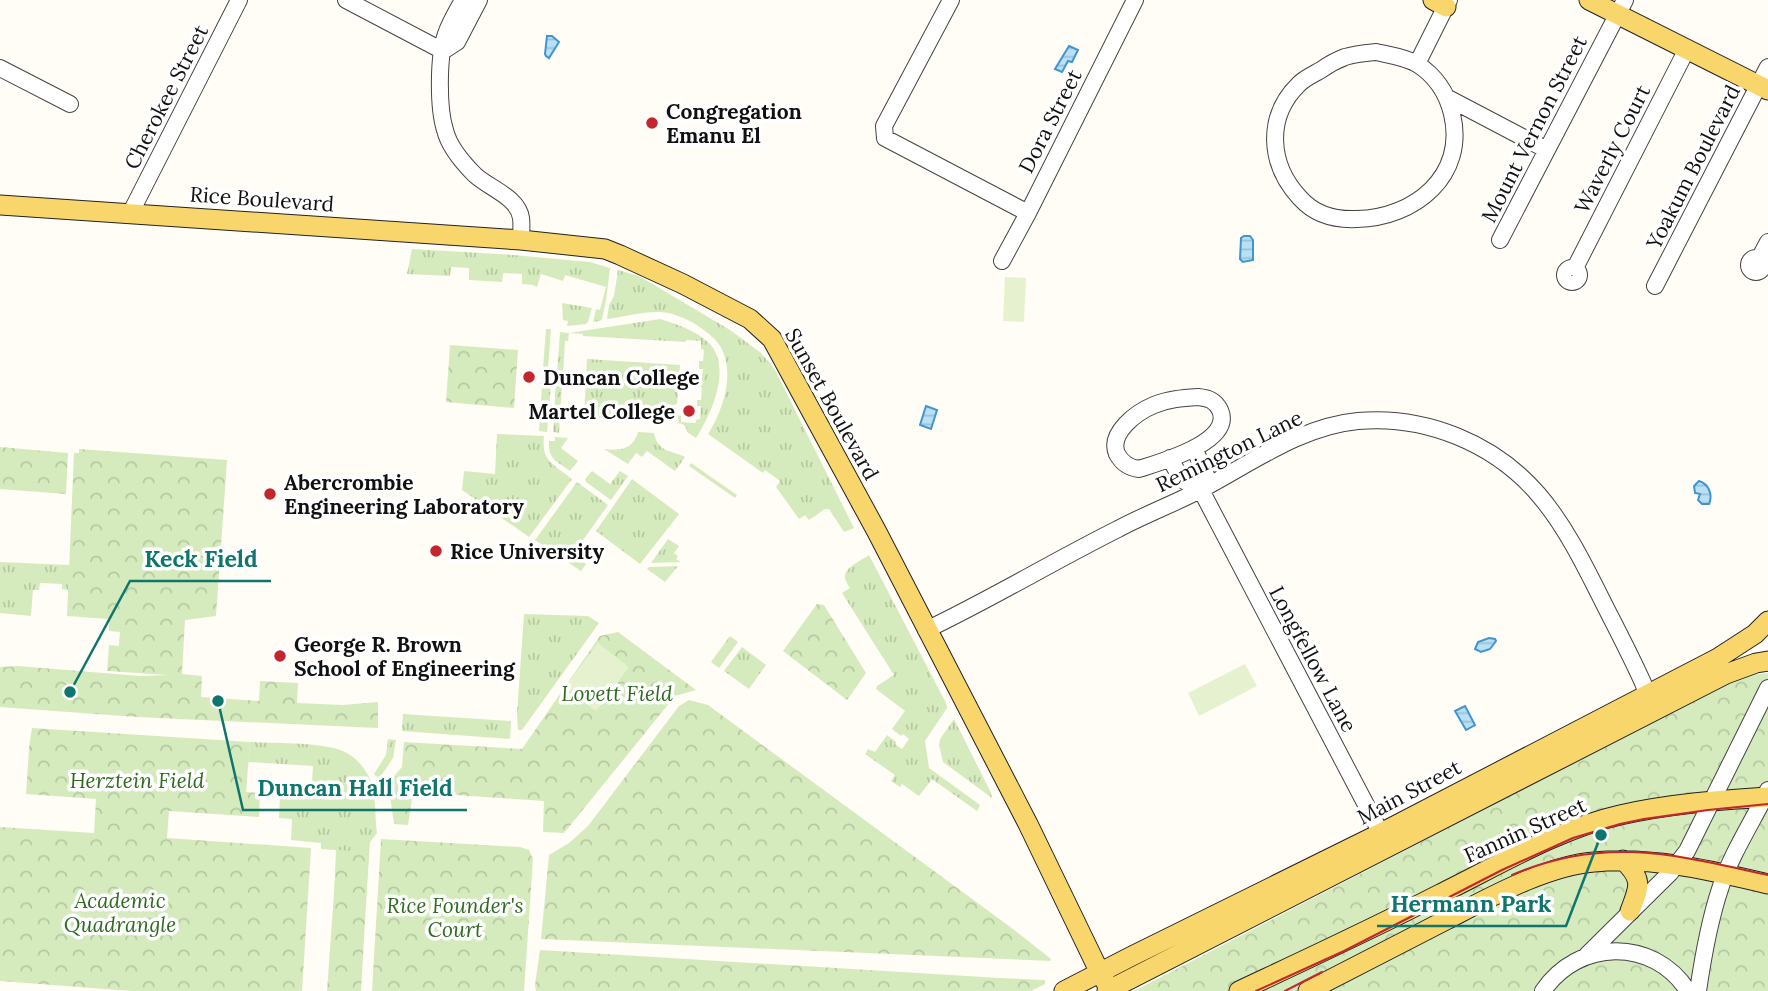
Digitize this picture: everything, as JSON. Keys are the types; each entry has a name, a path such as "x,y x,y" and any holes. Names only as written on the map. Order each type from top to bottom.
{"main road":[{"path":"1589,0 1621,7 1687,49 1763,88"},
{"name":"Rice Boulevard","path":"0,205 521,240"},
{"name":"Sunset Boulevard","path":"521,240 606,249 750,318 772,339 877,533 1028,824 1107,986"},
{"name":"Main Street","path":"1064,991 1107,986 1384,840 1717,657 1755,634 1768,621"},
{"name":"Main Street","path":"1384,840 1534,770 1726,674 1768,661"},
{"name":"Fannin Street","path":"1239,991 1374,928 1516,855 1561,835 1618,815 1767,795"},
{"path":"1623,860 1639,880 1630,911"},
{"path":"1308,991 1491,897 1549,873 1591,862 1640,860 1768,884"}],"street":[{"name":"Cherokee Street","path":"130,214 239,0"},
{"path":"346,0 443,51"},
{"path":"463,0 445,35 439,80 444,131 454,149 475,175 518,209 521,240"},
{"path":"443,51 457,42 479,0"},
{"path":"951,0 884,126 886,138 1028,214"},
{"name":"Dora Street","path":"1002,261 1135,0"},
{"path":"1417,64 1443,2"},
{"name":"Mount Vernon Street","path":"1500,240 1621,7"},
{"name":"Waverly Court","path":"1575,268 1687,49"},
{"path":"1376,52 1405,59 1417,64 1437,82 1448,98 1456,135 1452,159 1444,175 1433,189 1419,200 1390,214 1368,219 1333,218 1306,205 1283,174 1275,146 1278,119 1283,106 1300,83 1343,58 1376,52"},
{"name":"Yoakum Boulevard","path":"1655,286 1763,88 1768,67"},
{"path":"0,68 70,104"},
{"path":"1448,98 1547,150"},
{"path":"1759,259 1768,242"},
{"path":"1183,398 1211,399 1219,407 1222,416 1217,432 1194,448 1170,458 1139,469 1131,468 1121,460 1115,450 1117,436 1127,423 1153,405 1183,398"},
{"name":"Remington Lane","path":"926,630 1118,529 1201,490 1284,444 1332,425 1359,421 1392,421 1427,426 1458,436 1489,452 1515,471 1538,494 1558,520 1586,569 1647,694"},
{"path":"1170,458 1179,477 1190,486 1201,490 1206,475 1194,448"},
{"name":"Longfellow Lane","path":"1201,490 1384,840"},
{"path":"1587,955 1676,866 1712,802 1768,688"},
{"path":"1698,991 1710,923 1726,874 1767,795"},
{"path":"1543,991 1550,980 1567,965 1587,955 1610,951 1633,953 1653,960 1672,972 1688,991"}],"green space":[{"path":"412,249 590,262 610,268 602,319 593,322 596,309 600,310 606,287 565,275 563,281 541,274 537,287 522,284 522,274 503,273 502,282 469,280 469,268 451,267 450,276 407,274"},
{"path":"618,270 639,276 730,330 761,353 774,368 854,528 844,532 829,509 809,520 805,515 799,519 776,487 780,481 765,470 763,473 708,434 726,391 727,368 720,346 697,325 672,314 648,312 607,319"},
{"path":"1005,277 1026,278 1024,322 1003,321"},
{"path":"562,303 592,308 588,322 567,326 568,321 563,320"},
{"path":"660,319 705,339 716,354 719,378 713,404 696,438 679,423 677,415 681,416 681,422 696,423 696,420 700,419 701,406 697,406 697,400 701,400 702,387 698,387 703,369 699,369 704,350 701,349 701,341 583,336 569,333"},
{"path":"546,329 551,329 548,368 543,368"},
{"path":"560,332 569,333 568,341 565,341 563,375 557,374"},
{"path":"450,345 518,350 514,408 446,402"},
{"path":"587,359 680,365 677,404 663,410 654,423 584,417"},
{"path":"542,385 551,385 547,432 539,431"},
{"path":"556,385 562,386 559,433 553,432"},
{"path":"638,432 654,433 662,448 685,457 675,471 647,451 642,457 636,453 628,464 604,449 615,450 629,446"},
{"path":"497,434 544,436 545,452 550,462 572,479 529,537 462,490 464,471 495,474"},
{"path":"555,437 568,438 561,448 578,461 570,471 554,459 550,452 549,441 555,441"},
{"path":"0,447 68,453 66,494 0,489"},
{"path":"79,449 227,460 216,616 185,620 182,674 202,676 201,697 259,701 260,681 298,683 297,703 343,705 378,702 378,728 137,717 0,707 0,667 18,666 140,676 168,675 107,671 109,645 119,646 120,632 109,631 109,619 67,616 74,453 79,453"},
{"path":"691,463 737,495 735,498 689,466"},
{"path":"592,471 610,484 620,471 628,476 611,500 586,482 585,479"},
{"path":"632,479 679,514 640,564 596,531"},
{"path":"577,482 608,505 573,554 586,564 581,571 535,540"},
{"path":"668,539 679,546 674,553 678,556 676,559 681,562 651,563"},
{"path":"869,555 946,703 947,708 925,741 929,768 980,805 977,811 932,779 919,796 902,784 900,787 891,781 895,775 865,754 868,749 875,752 887,735 902,749 909,739 892,729 905,711 876,689 894,675 842,593 850,588 845,578 847,571"},
{"path":"0,562 69,565 69,590 62,589 62,584 40,583 39,590 33,590 31,616 0,613"},
{"path":"678,566 665,582 647,569 649,567"},
{"path":"817,604 824,605 866,673 847,700 783,651"},
{"path":"524,614 588,616 599,623 522,730 518,730 517,714"},
{"name":"Lovett Field","path":"618,632 696,690 675,696 564,833 543,832 544,801 413,792 408,825 394,824 388,783 402,767 404,742 522,749 600,636"},
{"path":"730,636 738,642 719,668 711,662"},
{"path":"598,643 629,667 596,711 565,687"},
{"path":"742,647 766,665 749,689 724,671"},
{"path":"1245,664 1257,686 1199,716 1188,693"},
{"path":"1768,673 1768,991 1134,991 1734,680"},
{"path":"689,700 708,705 1013,929 1051,959 1050,961 541,939 549,855 569,843 588,826 679,706"},
{"path":"403,714 511,721 510,739 402,731"},
{"path":"954,719 992,798 943,762 940,739"},
{"name":"Academic Quadrangle","path":"32,728 250,742 246,792 260,793 259,817 169,811 167,838 311,848 302,991 131,991 0,981 0,827 94,833 96,799 26,794"},
{"path":"388,739 396,740 393,758 379,779 374,774 386,755"},
{"path":"250,742 334,748 354,758 362,767 373,789 377,833 370,842 366,899 334,899 336,850 321,849 321,843 291,840 292,819 279,818 280,796 311,797 313,766 248,762"},
{"name":"Rice Founder's Court","path":"381,839 520,847 529,850 533,859 524,991 372,991"},
{"path":"337,850 369,852 361,991 327,991"},
{"path":"540,950 1045,980 1045,984 1031,991 536,991"}],"water":[{"path":"547,36 552,36 559,42 549,58 545,54"},
{"path":"1069,46 1078,50 1072,62 1068,61 1062,72 1055,69"},
{"path":"1250,236 1253,240 1253,260 1243,262 1240,259 1241,238"},
{"path":"926,406 937,410 931,429 920,425"},
{"path":"1699,481 1709,490 1709,504 1702,504 1698,500 1700,494 1695,493 1694,486"},
{"path":"1489,638 1496,641 1490,649 1481,652 1475,649 1478,642"},
{"path":"1465,706 1475,725 1466,730 1455,711"}],"tram line":[{"path":"1256,991 1344,951 1502,870 1573,838 1644,819 1768,804"},
{"path":"1512,875 1578,855 1609,852 1671,856 1768,875"},
{"path":"1285,991 1322,972"}],"place":[{"name":"Congregation Emanu El","path":"652,123"},
{"name":"Duncan College","path":"529,377"},
{"name":"Martel College","path":"689,411"},
{"name":"Abercrombie Engineering Laboratory","path":"270,494"},
{"name":"Rice University","path":"436,551"},
{"name":"George R. Brown School of Engineering","path":"280,656"},
{"name":"Keck Field","path":"70,692"},
{"name":"Duncan Hall Field","path":"218,701"},
{"name":"Hermann Park","path":"1601,835"}],"park label":[{"name":"Herztein Field","path":"137,780"}]}
